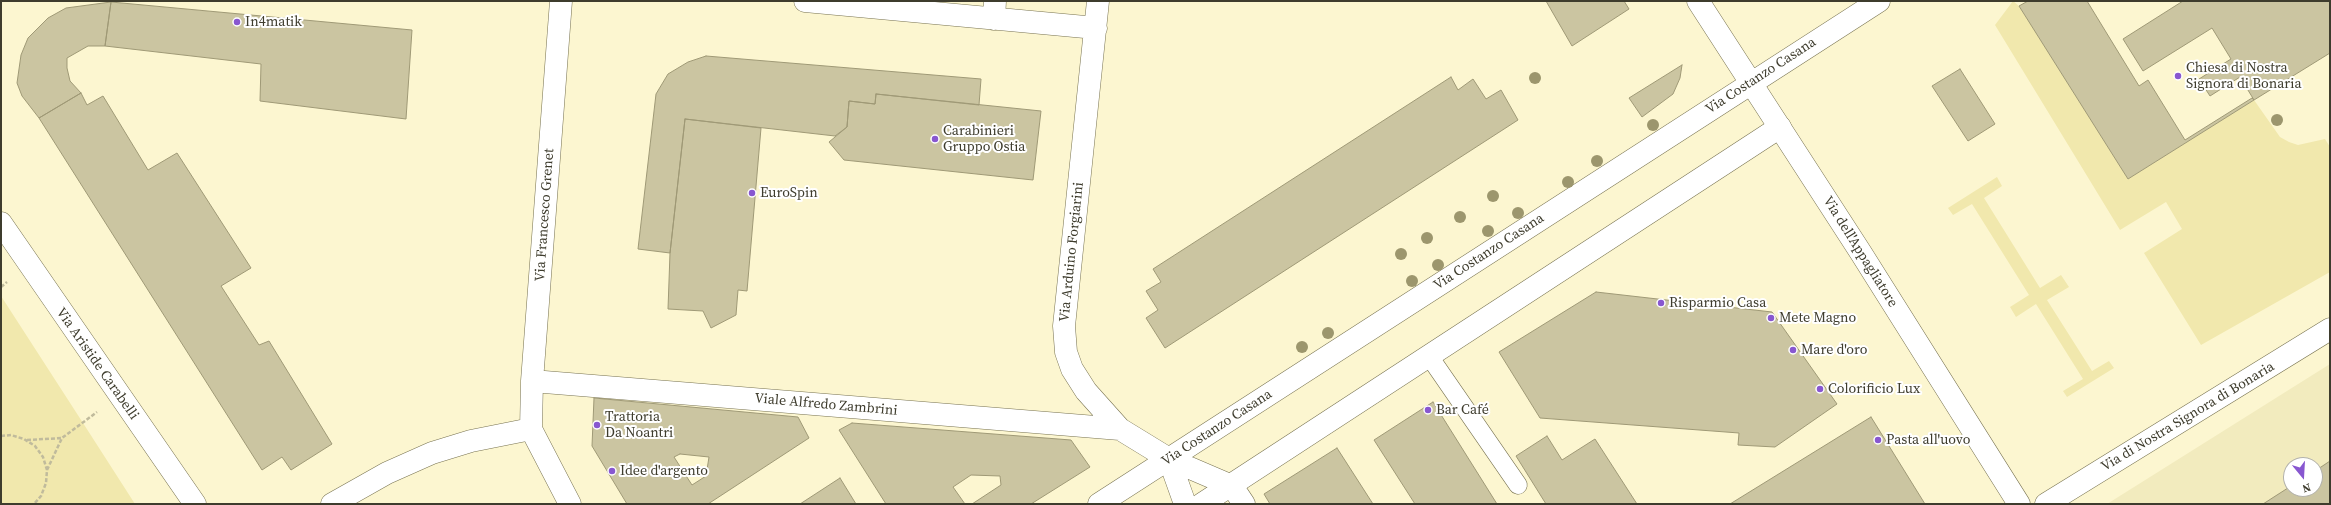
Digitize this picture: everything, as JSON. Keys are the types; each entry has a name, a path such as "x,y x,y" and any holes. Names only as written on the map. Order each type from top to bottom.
{"street":[{"name":"Via Francesco Grenet","path":"531,429 532,380 561,1"},
{"path":"805,1 994,10 1096,28"},
{"name":"Via Arduino Forgiarini","path":"1098,1 1064,326 1066,352 1078,380 1101,409 1120,429 1169,459 1232,486"},
{"name":"Via dell'Appagliatore","path":"1698,1 1780,127 2019,504"},
{"name":"Via Costanzo Casana","path":"1099,504 1879,1"},
{"path":"1202,504 1232,486 1780,127"},
{"name":"Via Aristide Carabelli","path":"1,223 195,504"},
{"name":"Via di Nostra Signora di Bonaria","path":"2046,504 2330,329"},
{"name":"Viale Alfredo Zambrini","path":"532,380 1120,429"},
{"path":"332,504 387,473 432,453 471,441 531,429 556,480 570,504"},
{"path":"1169,459 1184,504"},
{"path":"1232,486 1244,504"}],"lane":[{"path":"1429,356 1518,486"}],"path":[{"path":"34,504 41,496 46,483 47,470 62,438 83,423"},
{"path":"2,435 11,435 26,440 35,446 43,457 47,470"},
{"path":"26,440 62,438"}],"shaded area":[{"path":"2013,1 2019,6 2128,179 2254,100 2280,137 2289,142 2298,145 2325,139 2330,147 2330,272 2201,345 2144,253 2182,229 2166,202 2120,230 1995,25"},
{"path":"1997,177 2002,186 1984,198 2040,288 2061,275 2069,287 2047,300 2092,371 2109,361 2114,368 2067,397 2063,391 2083,379 2036,304 2016,317 2010,307 2029,295 1972,204 1953,215 1948,208"},
{"path":"1,296 83,423 135,504 1,504"},
{"path":"2330,364 2330,504 2107,504"}],"building":[{"path":"1546,1 1624,1 1629,9 1572,46"},
{"path":"2028,1 2087,1 2139,86 2148,80 2185,140 2252,98 2254,100 2128,179 2019,6"},
{"path":"2183,1 2330,1 2330,53 2254,100 2240,77 2210,96 2199,79 2231,59 2212,28 2143,71 2123,39"},
{"path":"111,2 412,30 406,119 260,101 261,64 105,46"},
{"path":"111,2 105,46 88,46 67,58 67,68 70,81 81,93 39,118 22,96 17,83 21,55 28,38 48,18 66,8"},
{"path":"706,56 981,79 979,105 876,94 875,104 849,101 847,127 835,136 685,119 670,253 638,249 656,94 668,74 688,62"},
{"path":"1682,65 1680,78 1673,94 1642,117 1629,98"},
{"path":"1960,69 1995,124 1968,141 1932,86"},
{"path":"1451,77 1458,90 1473,79 1486,99 1501,90 1518,120 1165,348 1146,318 1158,310 1146,291 1161,282 1153,269"},
{"path":"81,93 87,105 103,96 148,170 177,153 251,268 221,286 259,345 269,341 332,444 291,470 282,457 262,470 39,118"},
{"name":"Carabinieri Gruppo Ostia","path":"876,94 1041,111 1033,180 844,160 829,142 847,127 849,101 875,104"},
{"path":"685,119 761,128 747,291 738,290 736,315 711,328 703,311 668,309 670,253"},
{"path":"1596,292 1772,312 1837,404 1775,447 1738,445 1739,433 1540,418 1499,352"},
{"path":"594,398 798,417 809,438 708,504 627,504 592,446","holes":["680,454 709,457 706,476 692,485 674,457"]},
{"path":"1433,402 1497,504 1415,504 1374,440"},
{"path":"1871,417 1925,504 1730,504"},
{"path":"852,423 1071,440 1090,467 1031,504 972,504 1001,485 1000,476 971,475 953,487 965,504 886,504 839,430"},
{"path":"1547,436 1562,460 1595,439 1637,504 1546,504 1516,456"},
{"path":"1337,448 1373,504 1270,504 1264,494"},
{"path":"2330,461 2330,504 2263,504 2283,491 2283,497 2323,497 2323,466"},
{"path":"840,478 856,504 800,504"}],"place":[{"name":"In4matik","path":"237,22"},
{"name":"Chiesa di Nostra Signora di Bonaria","path":"2178,76"},
{"name":"Carabinieri Gruppo Ostia","path":"935,139"},
{"name":"EuroSpin","path":"752,193"},
{"name":"Risparmio Casa","path":"1661,303"},
{"name":"Mete Magno","path":"1771,318"},
{"name":"Mare d'oro","path":"1793,350"},
{"name":"Colorificio Lux","path":"1820,389"},
{"name":"Bar Café","path":"1428,410"},
{"name":"Trattoria Da Noantri","path":"597,425"},
{"name":"Pasta all'uovo","path":"1878,440"},
{"name":"Idee d'argento","path":"612,471"}]}
